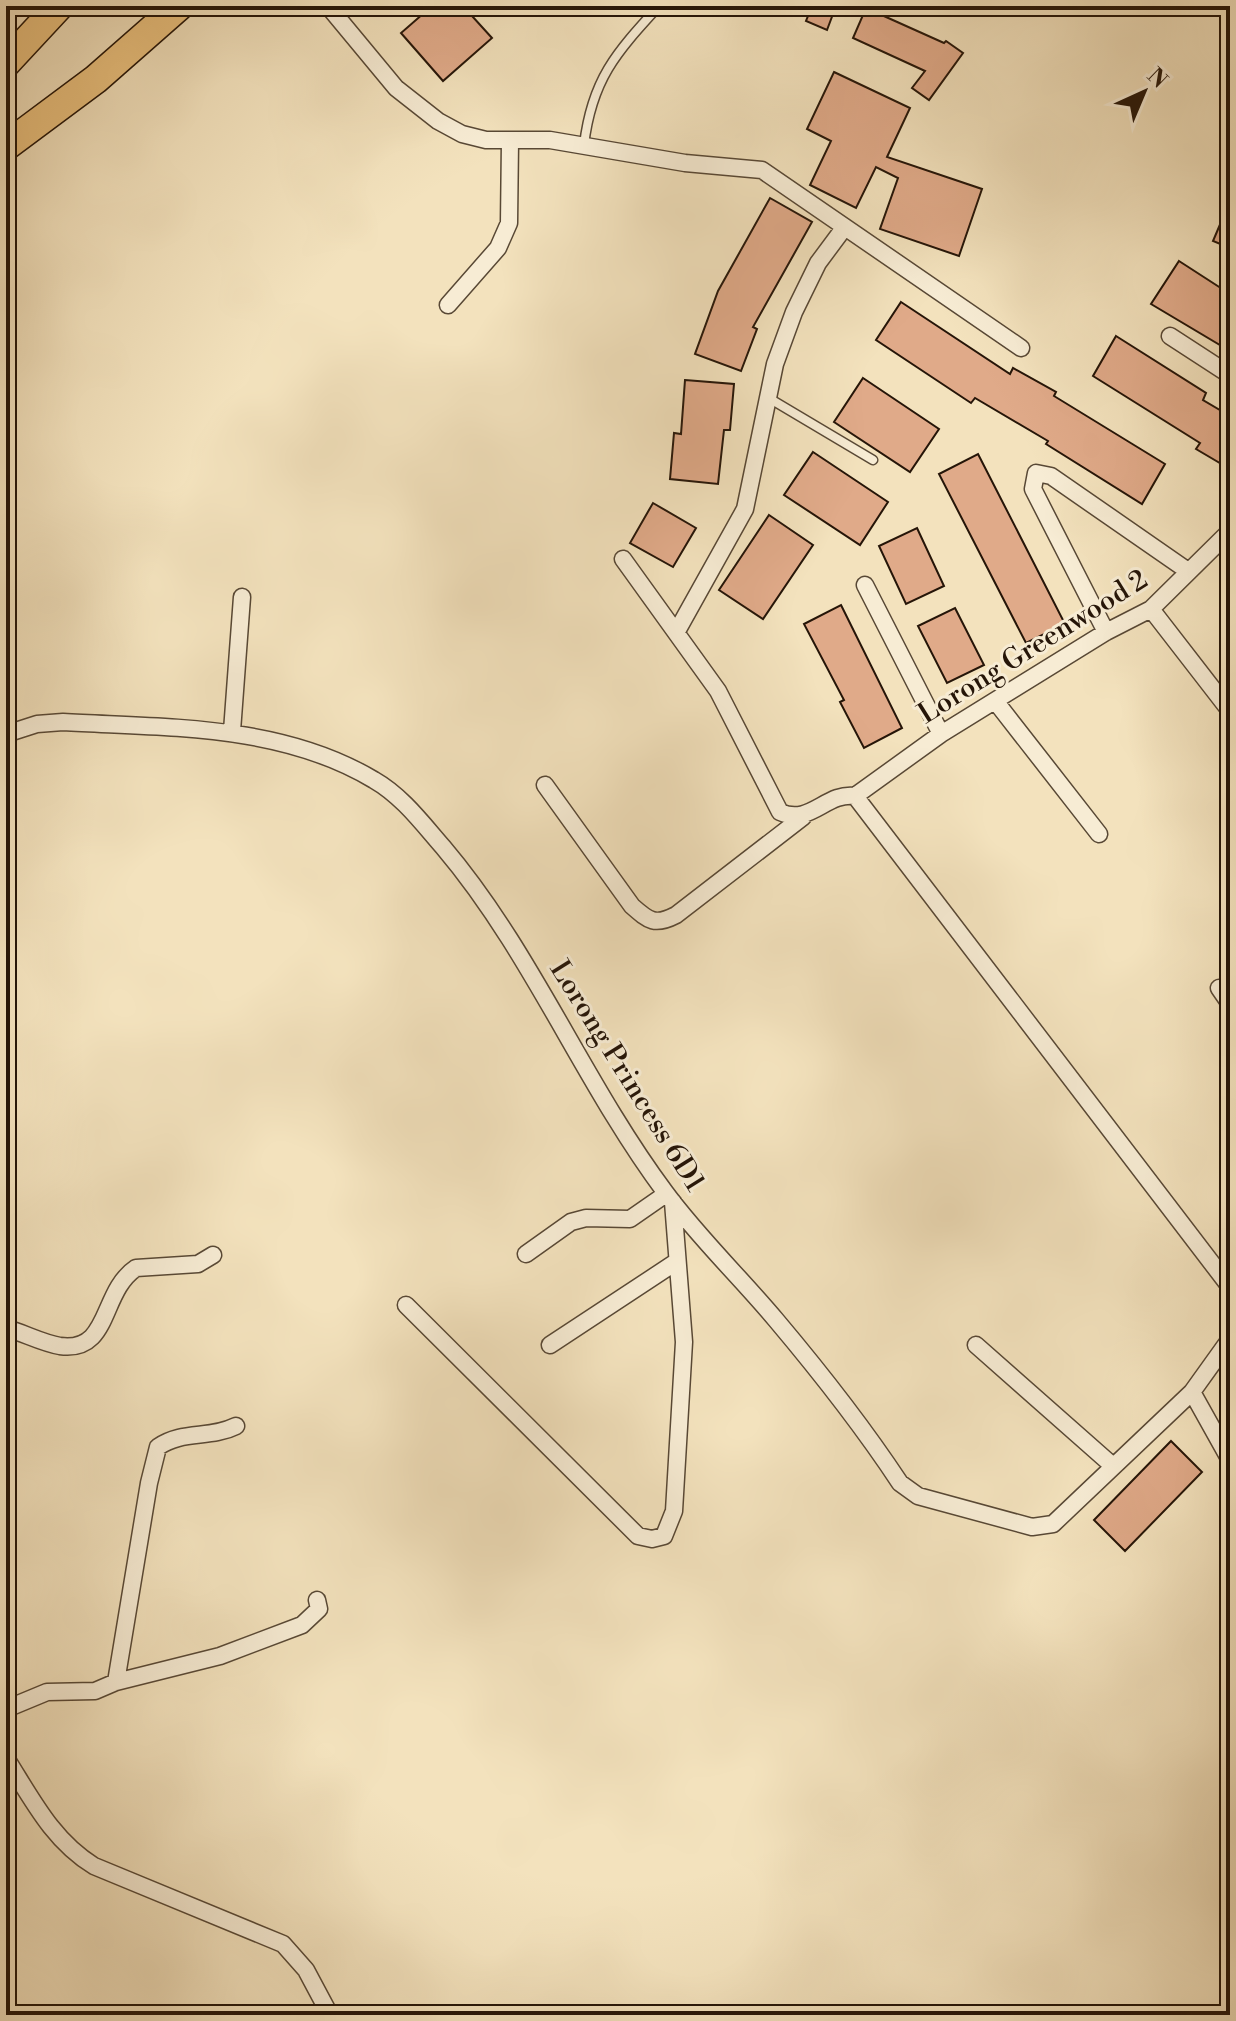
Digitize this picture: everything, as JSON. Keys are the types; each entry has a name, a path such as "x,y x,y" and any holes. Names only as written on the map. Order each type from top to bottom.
{"highway":[{"path":"6,63 59,6"},
{"path":"6,146 96,79 179,6"}],"street":[{"path":"328,6 378,69 416,106 462,134 510,141 550,140 685,163 762,170 1021,348"},
{"path":"448,305 498,248 509,223 510,141"},
{"path":"677,631 745,509 767,397 794,312 818,263 844,228"},
{"path":"1170,336 1230,375"},
{"path":"1106,632 1033,489 1036,473 1051,476 1188,571"},
{"name":"Lorong Greenwood 2","path":"545,785 632,906 650,922 661,923 676,915 803,817 835,799 855,796 941,734 1106,632 1151,609 1230,531"},
{"path":"623,559 725,702 780,812 791,818 803,817"},
{"path":"865,585 941,734"},
{"path":"232,731 242,597"},
{"path":"1151,609 1230,711"},
{"path":"996,702 1099,834"},
{"name":"Lorong Princess 6D1","path":"6,734 37,724 63,722 232,731 343,764 376,781 410,808 470,879 499,921 606,1104 670,1198 776,1320 908,1490 1041,1528 1053,1524 1192,1392 1230,1339"},
{"path":"855,796 1230,1287"},
{"path":"1219,988 1230,1004"},
{"path":"406,1305 638,1536 652,1539 664,1536 674,1511 684,1342 670,1198 630,1219 586,1218 571,1222 526,1254"},
{"path":"6,1328 56,1345 75,1347 91,1340 99,1330 115,1288 136,1268 198,1264 213,1255"},
{"path":"550,1345 676,1262"},
{"path":"976,1345 1113,1466"},
{"path":"1192,1392 1230,1460"},
{"path":"116,1682 149,1483 158,1447 172,1437 220,1434 236,1426"},
{"path":"6,1709 47,1692 95,1691 116,1682 220,1656 302,1625 319,1609 317,1600"},
{"path":"6,1758 49,1827 73,1853 94,1866 283,1944 306,1970 330,2015"}],"lane":[{"path":"584,145 587,121 600,78 614,56 659,6"},
{"path":"767,397 873,460"}],"building":[{"path":"432,6 463,6 492,38 443,81 401,33"},
{"path":"812,6 836,6 827,30 806,21"},
{"path":"866,8 944,43 946,41 963,53 929,100 912,88 925,71 853,38"},
{"path":"834,72 910,108 887,157 982,189 959,256 880,229 898,178 876,167 856,208 810,185 831,141 807,129"},
{"path":"770,198 812,222 753,327 757,329 741,371 695,354 718,291"},
{"path":"1230,201 1230,248 1213,241"},
{"path":"1179,261 1230,294 1230,351 1151,304"},
{"path":"901,302 1010,374 1013,368 1056,392 1054,396 1165,464 1142,504 1046,444 1048,441 975,398 971,403 876,340"},
{"path":"1116,336 1206,393 1203,400 1230,416 1230,469 1196,449 1200,443 1093,376"},
{"path":"863,378 939,429 910,472 834,422"},
{"path":"685,380 734,384 730,430 724,430 718,484 670,479 674,433 681,434"},
{"path":"813,452 888,502 860,545 784,495"},
{"path":"978,454 1065,624 1026,643 939,474"},
{"path":"653,503 696,528 673,567 630,543"},
{"path":"769,515 813,545 763,619 719,590"},
{"path":"917,528 944,586 906,604 879,546"},
{"path":"841,605 902,728 864,748 840,702 844,700 804,624"},
{"path":"955,608 984,665 947,683 918,626"},
{"path":"1171,1441 1202,1472 1125,1551 1094,1520"}]}
